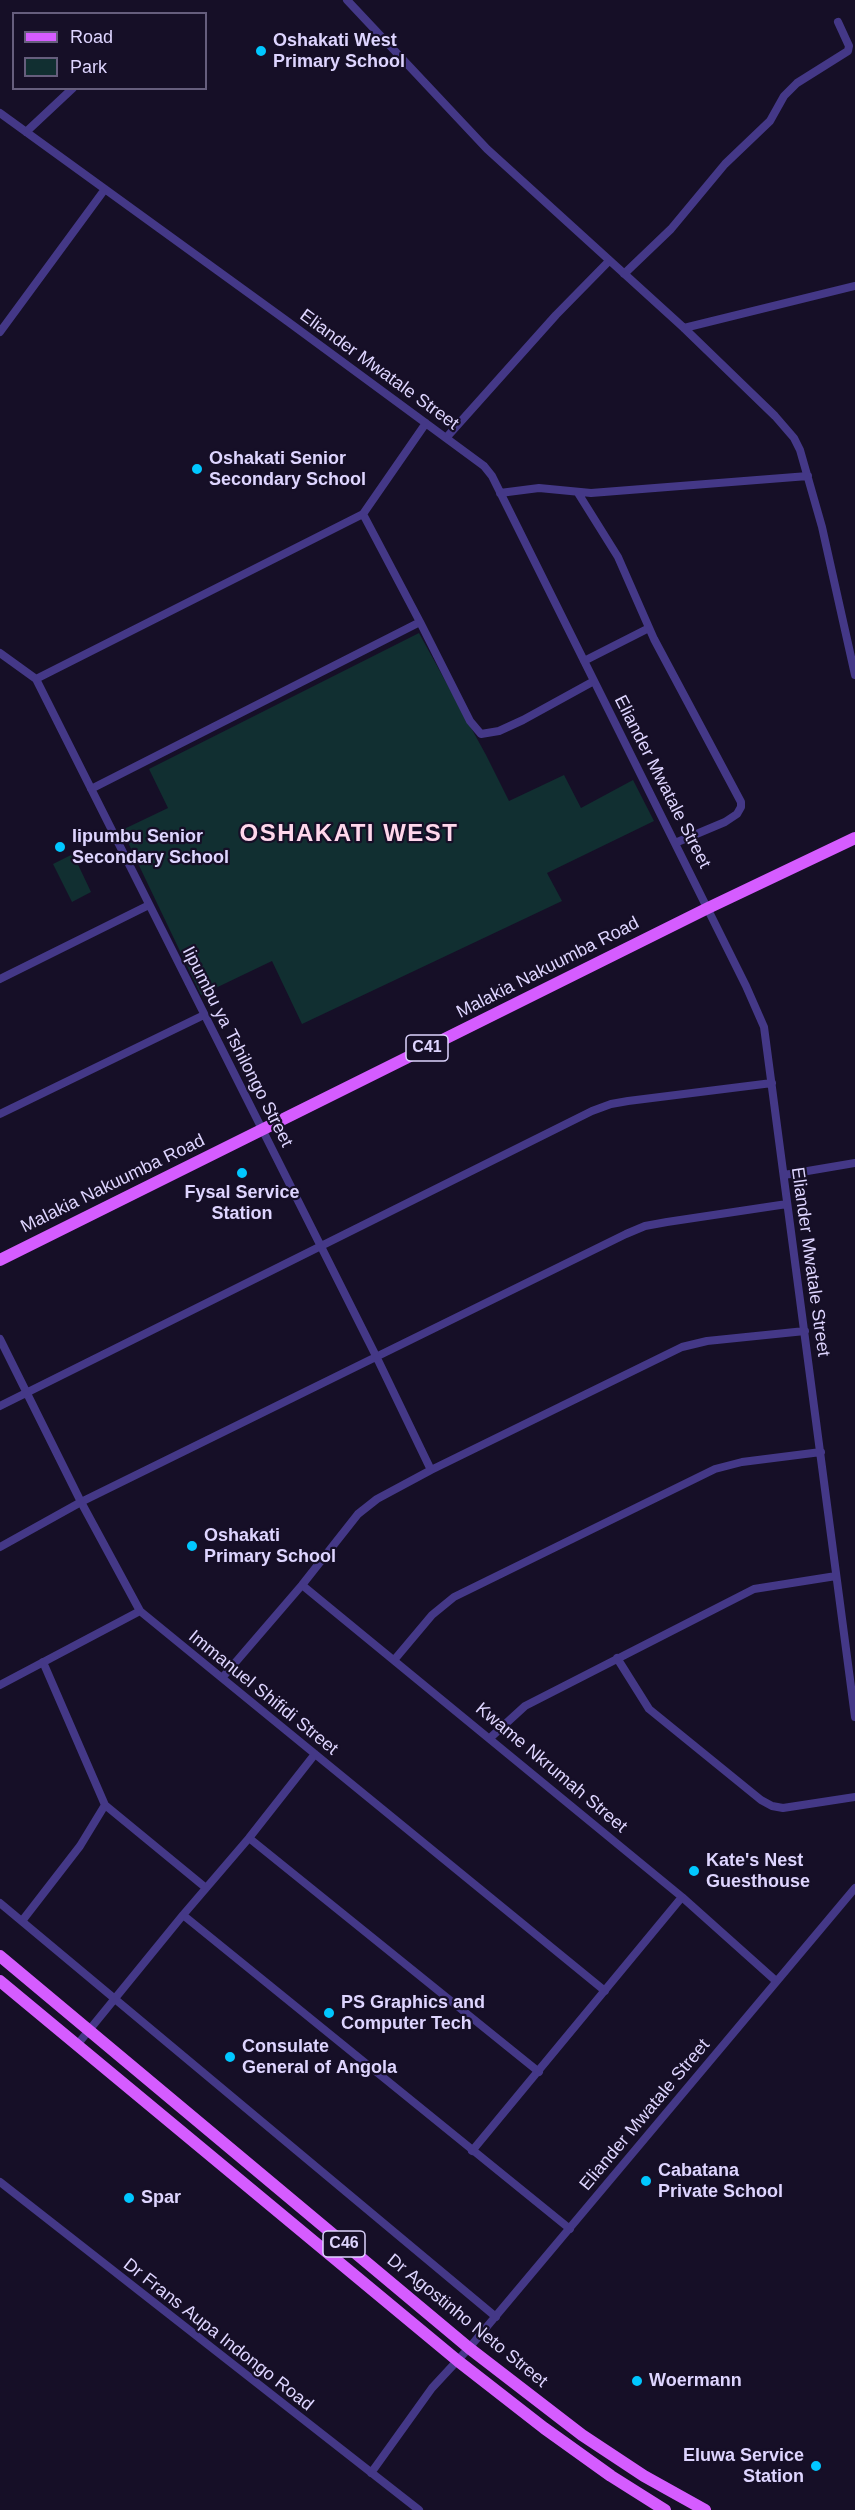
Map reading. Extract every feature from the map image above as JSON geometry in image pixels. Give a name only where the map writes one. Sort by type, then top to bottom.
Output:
[{"type":"main road","name":"Malakia Nakuumba Road","points":[[0,1260],[708,908],[855,838]]},
{"type":"main road","name":"Dr Agostinho Neto Street","points":[[0,1956],[470,2348],[582,2435],[644,2476],[705,2510]]},
{"type":"main road","name":"Dr Agostinho Neto Street","points":[[0,1982],[458,2361],[554,2435],[611,2476],[665,2510]]},
{"type":"street","points":[[347,0],[487,149],[684,328],[784,426],[797,444],[808,476],[855,675]]},
{"type":"street","points":[[624,274],[670,229],[725,164],[770,121],[784,96],[797,83],[848,51],[849,46],[838,22]]},
{"type":"street","points":[[26,132],[71,90]]},
{"type":"street","name":"Eliander Mwatale Street","points":[[1,116],[105,189],[489,471],[708,908],[764,1027],[855,1718]]},
{"type":"street","points":[[0,332],[105,189]]},
{"type":"street","points":[[446,438],[556,315],[609,261]]},
{"type":"street","points":[[684,328],[855,286]]},
{"type":"street","points":[[36,679],[363,514],[426,423]]},
{"type":"street","points":[[500,493],[539,488],[591,493],[808,476]]},
{"type":"street","points":[[578,492],[618,557],[649,628],[741,802],[737,814],[725,822],[675,843]]},
{"type":"street","points":[[363,514],[470,722],[481,734],[499,731],[523,720],[594,681]]},
{"type":"street","points":[[91,789],[420,622]]},
{"type":"street","points":[[584,661],[649,628]]},
{"type":"street","name":"Iipumbu ya Tshilongo Street","points":[[0,653],[36,679],[431,1470]]},
{"type":"street","points":[[0,979],[149,905]]},
{"type":"street","points":[[0,1114],[204,1015]]},
{"type":"street","points":[[0,1406],[611,1104],[772,1083]]},
{"type":"street","points":[[784,1175],[855,1163]]},
{"type":"street","points":[[0,1547],[81,1502],[645,1226],[787,1204]]},
{"type":"street","points":[[222,1678],[367,1506],[431,1470],[682,1347],[706,1341],[805,1330]]},
{"type":"street","name":"Immanuel Shifidi Street","points":[[0,1339],[81,1502],[140,1611],[605,1991]]},
{"type":"street","points":[[395,1659],[432,1615],[454,1596],[704,1474],[734,1463],[821,1452]]},
{"type":"street","points":[[490,1738],[525,1706],[754,1589],[836,1576]]},
{"type":"street","name":"Kwame Nkrumah Street","points":[[302,1585],[395,1659],[682,1897],[776,1981]]},
{"type":"street","points":[[0,1685],[140,1611]]},
{"type":"street","points":[[617,1658],[649,1709],[761,1800],[772,1806],[783,1808],[855,1797]]},
{"type":"street","points":[[43,1662],[105,1805],[206,1888]]},
{"type":"street","points":[[77,2045],[249,1838],[315,1754]]},
{"type":"street","points":[[22,1921],[80,1846],[105,1805]]},
{"type":"street","points":[[249,1838],[539,2072]]},
{"type":"street","name":"Eliander Mwatale Street","points":[[371,2473],[432,2388],[470,2348],[855,1888]]},
{"type":"street","points":[[472,2151],[682,1897]]},
{"type":"street","points":[[0,1903],[496,2317]]},
{"type":"street","points":[[183,1915],[570,2229]]},
{"type":"street","name":"Dr Frans Aupa Indongo Road","points":[[0,2182],[419,2510]]},
{"type":"green space","points":[[419,633],[509,801],[564,775],[581,808],[633,780],[654,821],[547,873],[562,901],[302,1024],[272,961],[201,995],[122,830],[168,808],[149,769]]},
{"type":"green space","points":[[73,854],[91,892],[72,902],[53,864]]},
{"type":"place","name":"Oshakati West Primary School","points":[[261,51]]},
{"type":"place","name":"Oshakati Senior Secondary School","points":[[197,469]]},
{"type":"place","name":"Iipumbu Senior Secondary School","points":[[60,847]]},
{"type":"place","name":"Fysal Service Station","points":[[242,1173]]},
{"type":"place","name":"Oshakati Primary School","points":[[192,1546]]},
{"type":"place","name":"Kate's Nest Guesthouse","points":[[694,1871]]},
{"type":"place","name":"PS Graphics and Computer Tech","points":[[329,2013]]},
{"type":"place","name":"Consulate General of Angola","points":[[230,2057]]},
{"type":"place","name":"Cabatana Private School","points":[[646,2181]]},
{"type":"place","name":"Spar","points":[[129,2198]]},
{"type":"place","name":"Woermann","points":[[637,2381]]},
{"type":"place","name":"Eluwa Service Station","points":[[816,2466]]},
{"type":"district","name":"OSHAKATI WEST","points":[[349,834]]}]
